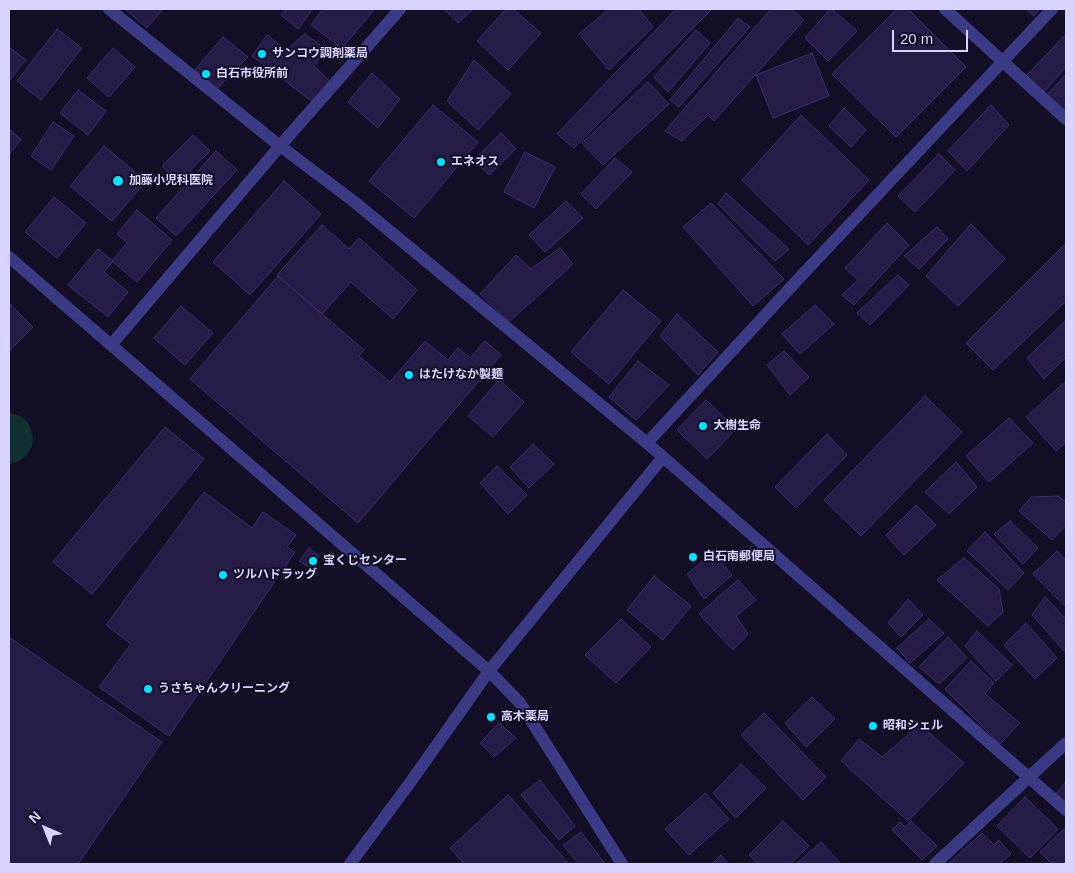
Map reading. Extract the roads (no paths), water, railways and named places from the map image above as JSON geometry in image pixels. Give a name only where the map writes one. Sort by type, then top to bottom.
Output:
[{"type":"street","points":[[110,9],[280,146],[352,200],[663,456],[1066,810]]},
{"type":"street","points":[[111,346],[280,146],[400,9]]},
{"type":"street","points":[[945,9],[1066,119]]},
{"type":"street","points":[[647,443],[1002,60],[1052,9]]},
{"type":"street","points":[[9,257],[489,671],[520,703],[622,864]]},
{"type":"street","points":[[350,864],[489,671],[663,456]]},
{"type":"street","points":[[935,864],[1066,743]]},
{"type":"place","name":"サンコウ調剤薬局","points":[[262,54]]},
{"type":"place","name":"白石市役所前","points":[[206,74]]},
{"type":"place","name":"エネオス","points":[[441,162]]},
{"type":"place","name":"加藤小児科医院","points":[[118,181]]},
{"type":"place","name":"はたけなか製麺","points":[[409,375]]},
{"type":"place","name":"大樹生命","points":[[703,426]]},
{"type":"place","name":"白石南郵便局","points":[[693,557]]},
{"type":"place","name":"宝くじセンター","points":[[313,561]]},
{"type":"place","name":"ツルハドラッグ","points":[[223,575]]},
{"type":"place","name":"うさちゃんクリーニング","points":[[148,689]]},
{"type":"place","name":"高木薬局","points":[[491,717]]},
{"type":"place","name":"昭和シェル","points":[[873,726]]}]
